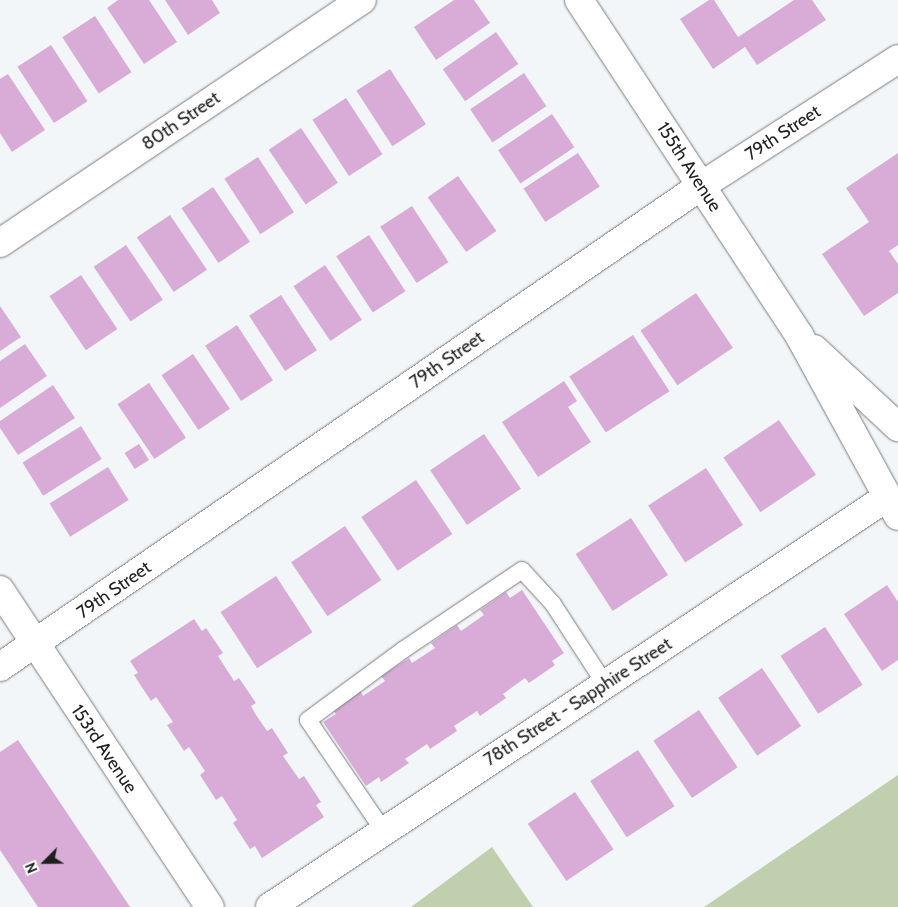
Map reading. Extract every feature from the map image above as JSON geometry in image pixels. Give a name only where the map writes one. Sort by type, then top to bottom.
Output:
[{"type":"street","name":"80th Street","points":[[0,243],[362,0]]},
{"type":"street","name":"155th Avenue","points":[[579,0],[799,335],[892,507]]},
{"type":"street","name":"79th Street","points":[[0,667],[35,645],[701,186],[898,59]]},
{"type":"street","name":"155th Avenue","points":[[799,335],[898,427]]},
{"type":"street","name":"78th Street - Sapphire Street","points":[[270,907],[382,830],[605,684],[892,507]]},
{"type":"street","name":"153rd Avenue","points":[[0,590],[210,907]]},
{"type":"lane","points":[[382,830],[308,720],[387,661],[522,570],[553,604],[605,684]]},
{"type":"green space","points":[[898,775],[898,907],[704,907]]},
{"type":"green space","points":[[492,847],[533,907],[411,907]]},
{"type":"building","points":[[118,0],[149,0],[177,42],[144,64],[107,8]]},
{"type":"building","points":[[165,0],[212,0],[220,13],[188,35]]},
{"type":"building","points":[[454,0],[474,0],[490,23],[436,60],[414,27]]},
{"type":"building","points":[[709,0],[714,0],[738,37],[794,0],[812,0],[826,20],[757,65],[745,47],[713,69],[680,19]]},
{"type":"building","points":[[95,16],[131,72],[99,93],[62,37]]},
{"type":"building","points":[[496,32],[518,64],[465,101],[443,69]]},
{"type":"building","points":[[51,45],[87,101],[54,123],[17,67]]},
{"type":"building","points":[[390,69],[426,124],[392,146],[356,91]]},
{"type":"building","points":[[524,73],[546,106],[492,143],[470,109]]},
{"type":"building","points":[[8,74],[45,130],[12,152],[0,133],[0,79]]},
{"type":"building","points":[[346,98],[382,154],[349,176],[312,120]]},
{"type":"building","points":[[552,114],[574,147],[520,184],[498,150]]},
{"type":"building","points":[[301,128],[338,183],[306,205],[269,150]]},
{"type":"building","points":[[578,153],[600,187],[545,222],[523,188]]},
{"type":"building","points":[[898,153],[898,245],[889,251],[898,264],[898,293],[864,316],[822,254],[869,222],[846,188]]},
{"type":"building","points":[[258,157],[294,212],[260,234],[224,179]]},
{"type":"building","points":[[458,176],[496,231],[466,252],[428,197]]},
{"type":"building","points":[[213,187],[250,242],[218,263],[181,208]]},
{"type":"building","points":[[412,206],[448,262],[417,283],[380,227]]},
{"type":"building","points":[[170,215],[207,270],[174,292],[137,237]]},
{"type":"building","points":[[369,235],[405,291],[373,312],[336,256]]},
{"type":"building","points":[[126,245],[163,300],[131,322],[94,267]]},
{"type":"building","points":[[325,265],[362,320],[330,341],[293,286]]},
{"type":"building","points":[[81,275],[117,329],[86,350],[49,296]]},
{"type":"building","points":[[696,293],[733,348],[677,385],[640,330]]},
{"type":"building","points":[[281,295],[317,350],[285,371],[249,316]]},
{"type":"building","points":[[0,306],[21,337],[0,351]]},
{"type":"building","points":[[237,325],[273,380],[241,401],[205,346]]},
{"type":"building","points":[[633,335],[669,391],[606,433],[569,376]]},
{"type":"building","points":[[25,344],[47,376],[0,408],[0,361]]},
{"type":"building","points":[[193,354],[230,409],[198,430],[161,375]]},
{"type":"building","points":[[564,381],[577,401],[568,407],[591,442],[538,477],[502,422]]},
{"type":"building","points":[[149,383],[186,438],[154,459],[117,404]]},
{"type":"building","points":[[53,385],[75,418],[18,455],[0,428],[0,421]]},
{"type":"building","points":[[779,420],[816,475],[760,512],[723,457]]},
{"type":"building","points":[[81,426],[102,459],[43,496],[22,463]]},
{"type":"building","points":[[484,434],[521,489],[467,525],[430,470]]},
{"type":"building","points":[[139,444],[149,460],[135,469],[125,453]]},
{"type":"building","points":[[108,467],[129,500],[70,537],[49,504]]},
{"type":"building","points":[[706,468],[743,525],[685,563],[648,506]]},
{"type":"building","points":[[416,480],[452,534],[398,571],[361,517]]},
{"type":"building","points":[[631,518],[668,575],[613,611],[576,554]]},
{"type":"building","points":[[345,526],[381,580],[327,616],[291,562]]},
{"type":"building","points":[[276,576],[312,632],[257,668],[221,612]]},
{"type":"building","points":[[887,585],[898,602],[898,660],[882,671],[844,614]]},
{"type":"building","points":[[522,590],[564,653],[552,661],[555,665],[529,683],[525,678],[503,694],[506,698],[480,716],[477,711],[454,726],[457,731],[430,749],[427,744],[405,759],[409,763],[381,782],[379,777],[366,786],[323,722],[336,714],[332,709],[360,690],[363,696],[385,681],[381,676],[409,658],[412,663],[435,648],[431,643],[457,625],[461,631],[484,615],[480,610],[506,592],[510,598]]},
{"type":"building","points":[[194,619],[202,631],[206,628],[223,653],[218,656],[234,681],[239,678],[256,703],[251,706],[256,715],[267,731],[272,728],[288,753],[283,756],[299,779],[304,776],[321,802],[316,805],[324,817],[262,858],[255,846],[250,849],[233,823],[237,820],[222,796],[216,800],[200,775],[205,771],[189,747],[184,751],[167,725],[173,722],[156,697],[151,701],[134,675],[138,673],[130,661]]},
{"type":"building","points":[[825,627],[863,685],[818,714],[781,656]]},
{"type":"building","points":[[762,668],[801,726],[757,756],[718,698]]},
{"type":"building","points":[[699,710],[738,767],[692,798],[653,741]]},
{"type":"building","points":[[18,740],[130,907],[38,907],[0,850],[0,752]]},
{"type":"building","points":[[638,750],[674,806],[627,837],[590,781]]},
{"type":"building","points":[[575,792],[614,849],[566,881],[528,824]]}]
